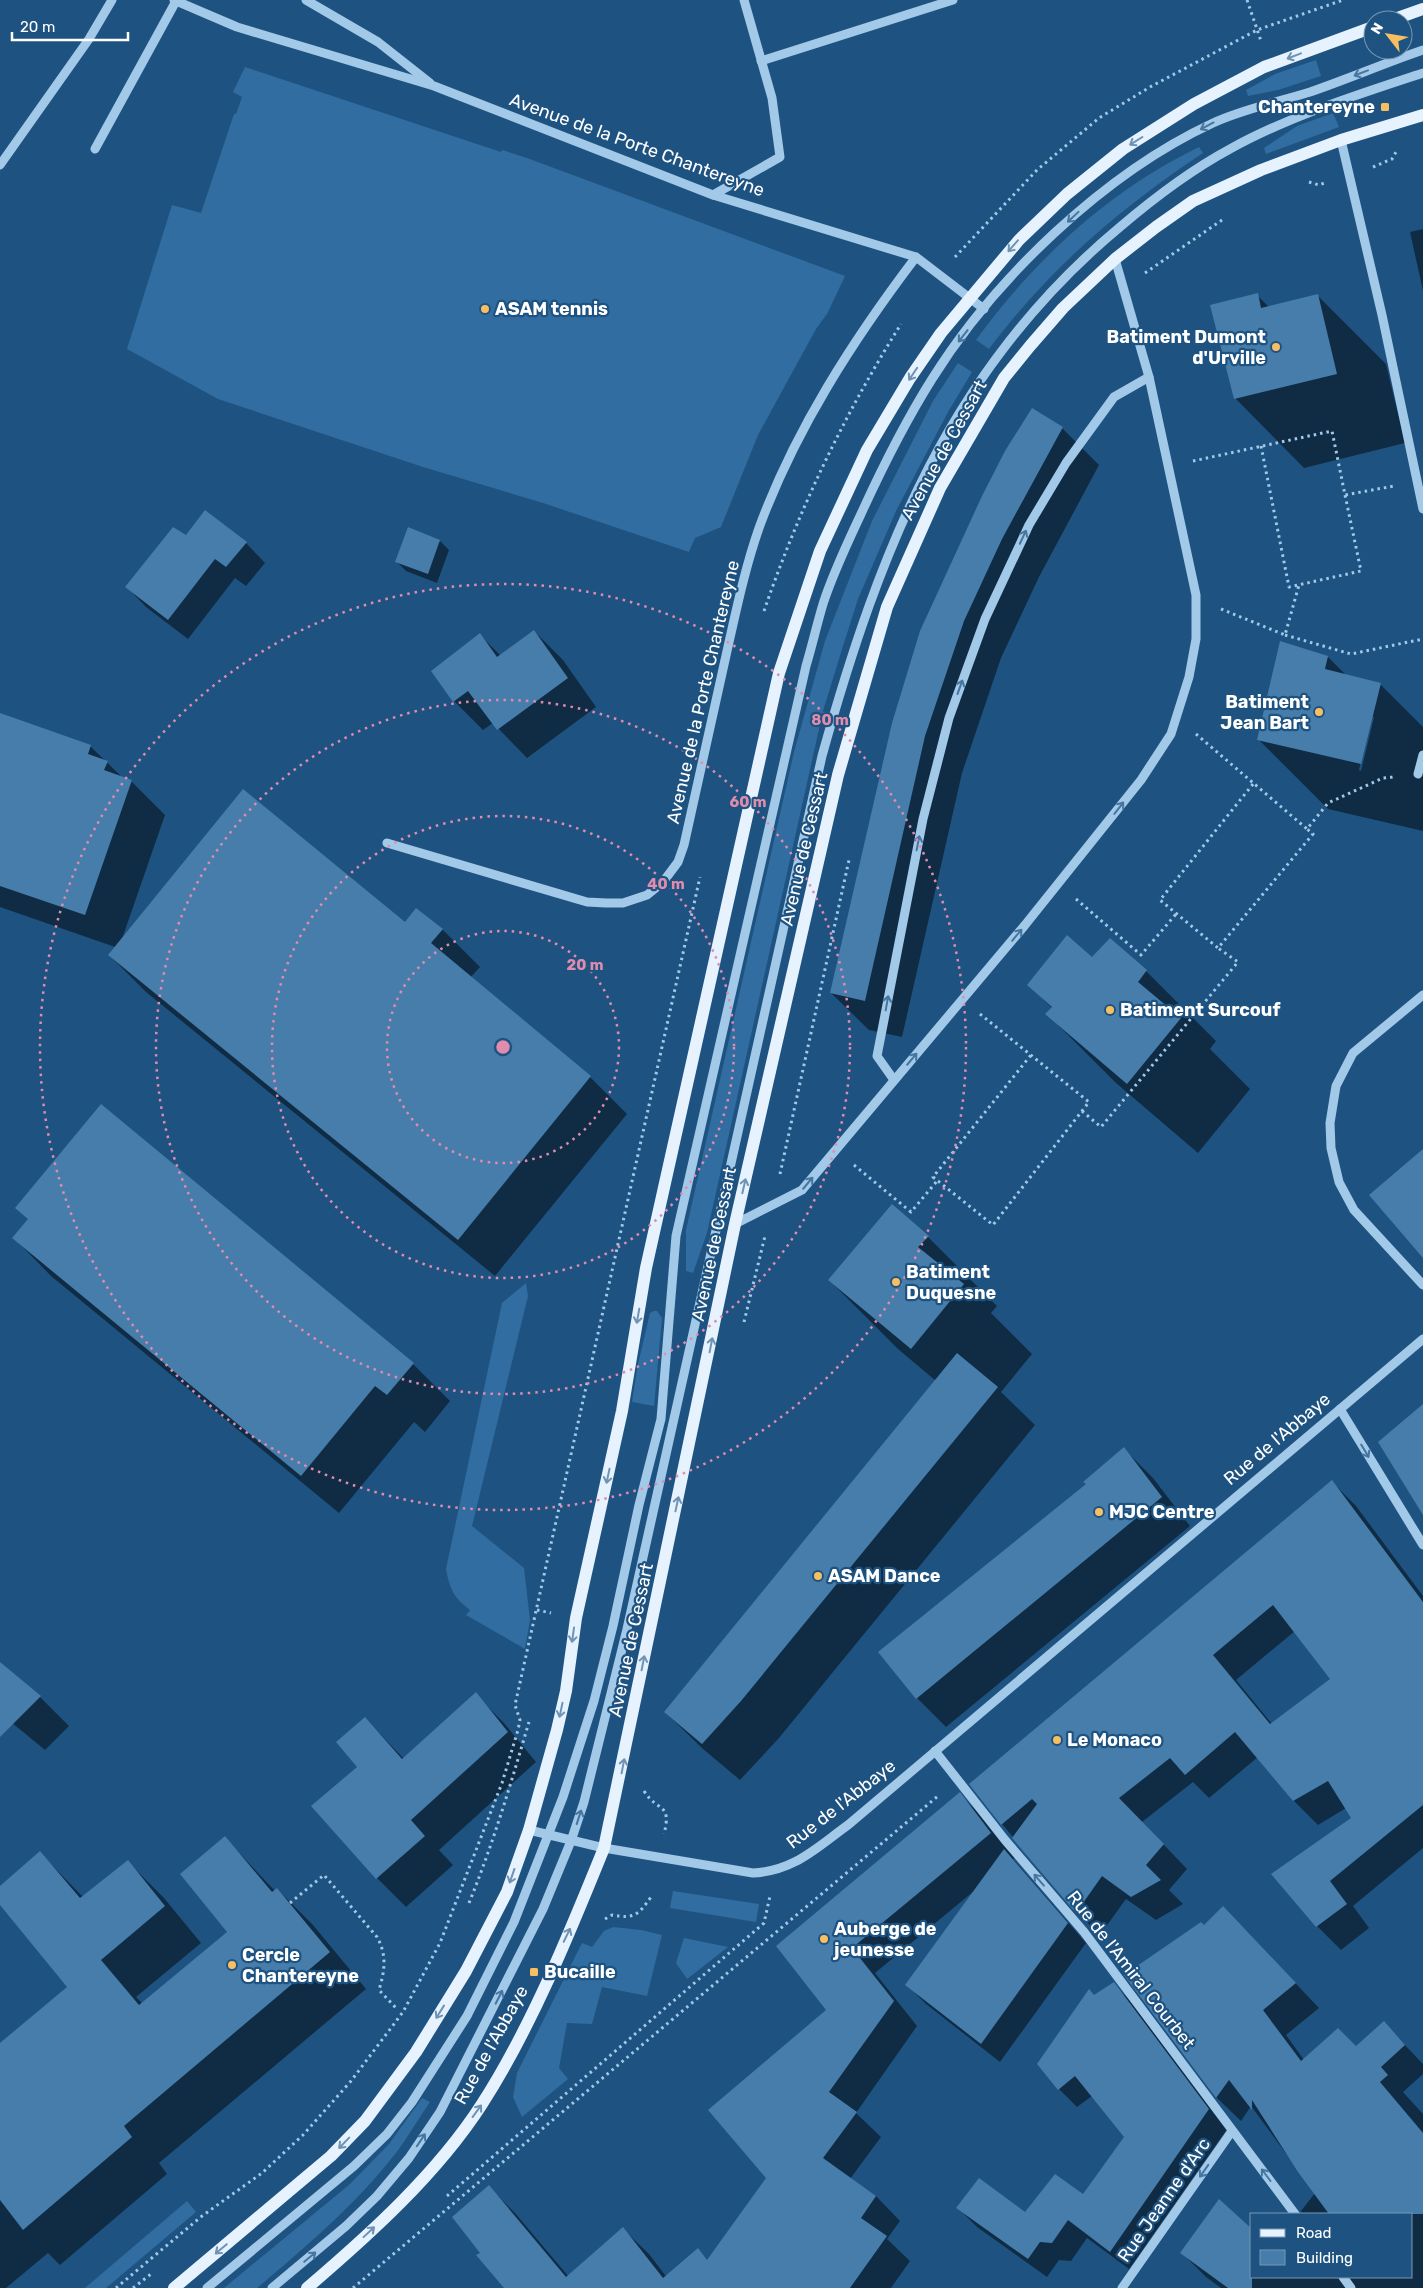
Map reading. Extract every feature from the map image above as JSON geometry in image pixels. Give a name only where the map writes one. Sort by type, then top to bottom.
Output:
[{"type":"main road","points":[[174,2288],[331,2156],[365,2121],[390,2090],[466,1971],[506,1892],[529,1830],[566,1691],[576,1618],[622,1411],[646,1268],[779,673],[820,551],[867,450],[910,378],[968,298],[1033,226],[1067,194],[1123,149],[1194,104],[1264,68],[1363,31]]},
{"type":"main road","name":"Avenue de Cessart","points":[[604,1848],[735,1224],[838,775],[887,607],[940,488],[1004,378],[1062,308],[1115,259],[1193,201],[1262,170],[1341,140],[1423,115]]},
{"type":"main road","name":"Rue de l'Abbaye","points":[[307,2288],[391,2212],[447,2150],[482,2104],[520,2037],[573,1923],[604,1848]]},
{"type":"street","points":[[0,165],[89,39],[112,0]]},
{"type":"street","name":"Avenue de la Porte Chantereyne","points":[[306,0],[378,42],[434,86]]},
{"type":"street","points":[[713,195],[780,157],[772,98],[744,0]]},
{"type":"street","points":[[762,61],[953,0]]},
{"type":"street","name":"Avenue de la Porte Chantereyne","points":[[95,149],[175,1],[237,27],[434,86],[713,195],[916,257],[984,309]]},
{"type":"street","points":[[207,2288],[354,2166],[386,2134],[412,2102],[468,2016],[514,1922],[563,1797],[594,1701],[661,1419],[676,1236],[796,710],[823,603],[874,484],[903,428],[933,378],[984,309],[1033,254],[1084,207],[1168,147],[1214,122],[1312,91],[1423,50]]},
{"type":"street","points":[[272,2288],[346,2226],[377,2196],[409,2158],[440,2112],[543,1909],[571,1841],[591,1776],[627,1629],[822,756],[847,667],[875,586],[900,523],[923,476],[961,408],[988,366],[1036,306],[1098,245],[1184,177],[1231,148],[1317,109],[1423,73]]},
{"type":"street","points":[[1341,140],[1382,315],[1423,509]]},
{"type":"street","name":"Avenue de la Porte Chantereyne","points":[[387,843],[586,902],[623,903],[647,895],[663,882],[678,862],[684,845],[745,575],[760,528],[784,468],[813,411],[837,370],[887,294],[916,257]]},
{"type":"street","points":[[735,1224],[802,1190],[1058,884],[1141,780],[1171,734],[1188,677],[1196,639],[1196,598],[1149,377],[1115,259]]},
{"type":"street","points":[[894,1080],[877,1056],[923,819],[949,718],[985,619],[1028,525],[1066,463],[1114,397],[1149,377]]},
{"type":"street","points":[[1418,774],[1423,755]]},
{"type":"street","points":[[1423,995],[1353,1053],[1336,1086],[1330,1123],[1331,1148],[1339,1182],[1354,1210],[1423,1285]]},
{"type":"street","name":"Rue de l'Abbaye","points":[[604,1848],[753,1873],[776,1871],[803,1858],[848,1825],[1423,1339]]},
{"type":"street","points":[[1340,1409],[1423,1545]]},
{"type":"street","name":"Rue de l'Amiral Courbet","points":[[935,1751],[1005,1840],[1084,1932],[1294,2213]]},
{"type":"street","points":[[529,1830],[604,1848]]},
{"type":"street","name":"Rue Jeanne d'Arc","points":[[1122,2288],[1232,2131]]},
{"type":"path","points":[[1247,0],[1262,44]]},
{"type":"path","points":[[1257,30],[1343,0]]},
{"type":"path","points":[[1168,467],[1261,446],[1332,431],[1361,571],[1289,587],[1261,446]]},
{"type":"path","points":[[1345,496],[1418,481]]},
{"type":"path","points":[[1285,635],[1300,585]]},
{"type":"path","points":[[1196,598],[1285,635],[1351,654],[1423,639]]},
{"type":"path","points":[[1176,718],[1313,834],[1218,948]]},
{"type":"path","points":[[1307,829],[1328,803],[1383,778],[1418,774]]},
{"type":"path","points":[[1082,1112],[1102,1126],[1238,962],[1160,900],[1254,784]]},
{"type":"path","points":[[1058,884],[1141,955],[1176,914]]},
{"type":"path","points":[[962,1000],[1031,1055],[1089,1102],[993,1225],[933,1177],[1031,1055]]},
{"type":"path","points":[[836,1150],[911,1212],[937,1181]]},
{"type":"path","points":[[116,2288],[202,2216],[262,2174],[303,2135],[351,2081],[397,2020],[421,1981],[440,1943],[502,1783],[518,1730],[520,1720],[515,1705],[609,1277]]},
{"type":"path","points":[[466,1909],[483,1867],[508,1793],[529,1720]]},
{"type":"path","points":[[353,2288],[958,1779]]},
{"type":"path","points":[[444,2198],[764,1923],[776,1871]]},
{"type":"path","points":[[290,1903],[324,1875],[377,1937],[382,1946],[385,1962],[379,1990],[397,2009]]},
{"type":"path","points":[[598,1923],[612,1915],[626,1918],[639,1914],[651,1897]]},
{"type":"path","points":[[133,2288],[156,2269]]},
{"type":"shaded area","points":[[1316,60],[1321,76],[1278,90],[1248,96],[1246,90],[1275,74]]},
{"type":"shaded area","name":"ASAM tennis","points":[[245,67],[501,152],[502,150],[527,158],[845,276],[827,314],[816,329],[758,435],[721,527],[695,538],[689,552],[218,399],[127,349],[172,205],[201,213],[234,114],[236,114],[242,97],[233,92]]},
{"type":"shaded area","points":[[1333,113],[1339,127],[1266,154],[1264,148],[1297,126]]},
{"type":"shaded area","points":[[1199,147],[1203,153],[1114,218],[1061,266],[1036,292],[989,349],[976,340],[1023,282],[1076,230],[1135,184],[1166,164]]},
{"type":"shaded area","points":[[958,363],[972,372],[948,412],[896,511],[858,599],[823,711],[707,1233],[693,1273],[686,1271],[686,1230],[794,752],[825,641],[872,521],[933,401]]},
{"type":"shaded area","points":[[526,1283],[528,1296],[472,1526],[524,1568],[530,1620],[525,1649],[466,1615],[470,1610],[453,1592],[446,1569],[502,1303]]},
{"type":"shaded area","points":[[657,1311],[662,1318],[654,1406],[632,1402],[638,1364],[650,1313]]},
{"type":"shaded area","points":[[673,1891],[759,1904],[756,1922],[670,1908]]},
{"type":"shaded area","points":[[613,1927],[641,1930],[662,1935],[647,1996],[602,1987],[592,2024],[567,2023],[559,2068],[568,2079],[522,2117],[513,2097],[517,2073],[582,1943],[592,1947],[604,1931]]},
{"type":"shaded area","points":[[684,1938],[728,1947],[687,1979],[676,1963]]},
{"type":"shaded area","points":[[422,2098],[430,2102],[405,2141],[364,2190],[330,2224],[257,2288],[224,2288],[350,2184],[389,2144]]},
{"type":"shaded area","points":[[187,2201],[196,2212],[106,2288],[85,2288]]},
{"type":"building","name":"Batiment Dumont d'Urville","points":[[1258,293],[1261,308],[1318,294],[1337,374],[1234,399],[1210,305]]},
{"type":"building","points":[[1032,408],[1063,427],[1002,539],[964,621],[925,736],[865,1001],[830,993],[892,723],[920,631],[982,496],[1005,451]]},
{"type":"building","points":[[205,510],[247,542],[226,567],[215,559],[168,620],[125,587],[173,527],[186,535]]},
{"type":"building","points":[[408,527],[440,540],[428,574],[395,562]]},
{"type":"building","points":[[534,630],[568,678],[497,730],[468,691],[453,702],[431,671],[480,633],[497,657]]},
{"type":"building","name":"Batiment Jean Bart","points":[[1280,641],[1328,656],[1325,669],[1381,683],[1361,764],[1257,740]]},
{"type":"building","points":[[0,713],[91,745],[88,754],[108,761],[104,770],[132,780],[85,915],[0,886]]},
{"type":"building","points":[[243,789],[405,922],[416,908],[443,929],[431,943],[591,1076],[458,1240],[108,955]]},
{"type":"building","name":"Batiment Surcouf","points":[[1067,935],[1092,957],[1110,938],[1147,970],[1138,982],[1181,1018],[1127,1084],[1045,1014],[1052,1007],[1027,985]]},
{"type":"building","points":[[101,1104],[414,1363],[387,1395],[375,1386],[301,1476],[12,1238],[28,1219],[15,1208]]},
{"type":"building","points":[[1423,1149],[1423,1258],[1369,1195]]},
{"type":"building","name":"Batiment Duquesne","points":[[892,1204],[929,1236],[918,1247],[964,1284],[911,1349],[828,1280]]},
{"type":"building","points":[[957,1353],[998,1387],[741,1701],[702,1744],[664,1712]]},
{"type":"building","points":[[1423,1404],[1423,1515],[1378,1442]]},
{"type":"building","points":[[1124,1447],[1162,1497],[916,1699],[878,1652],[1086,1484],[1083,1482]]},
{"type":"building","points":[[1332,1480],[1423,1602],[1423,1805],[1330,1881],[1347,1904],[1316,1927],[1271,1874],[1351,1818],[1328,1781],[1293,1801],[1235,1732],[1185,1775],[1170,1758],[1119,1798],[1164,1844],[1146,1865],[1161,1880],[1131,1897],[1102,1876],[1076,1913],[1012,1838],[1037,1804],[1032,1799],[1001,1825],[969,1784]],"holes":[[[1273,1605],[1330,1679],[1270,1724],[1213,1655]]]},
{"type":"building","points":[[0,1662],[41,1696],[0,1737]]},
{"type":"building","points":[[476,1692],[508,1732],[411,1820],[425,1836],[376,1879],[311,1806],[357,1767],[336,1742],[365,1717],[402,1759]]},
{"type":"building","points":[[960,1792],[991,1833],[852,1948],[894,2001],[829,2092],[857,2112],[823,2158],[876,2196],[861,2218],[887,2236],[850,2288],[504,2288],[476,2255],[480,2253],[452,2217],[489,2185],[566,2277],[623,2227],[663,2278],[698,2248],[707,2260],[766,2178],[708,2110],[826,2010],[776,1946]]},
{"type":"building","points":[[225,1836],[272,1892],[277,1888],[330,1952],[124,2126],[132,2137],[23,2230],[0,2200],[0,2043],[67,1987],[0,1905],[0,1886],[40,1851],[80,1898],[128,1860],[165,1906],[101,1960],[139,2005],[227,1932],[180,1874]]},
{"type":"building","points":[[1004,1849],[1068,1923],[981,2044],[905,1985]]},
{"type":"building","points":[[1223,1906],[1296,1983],[1263,2010],[1301,2061],[1338,2028],[1356,2046],[1384,2021],[1405,2045],[1381,2067],[1388,2075],[1380,2082],[1423,2133],[1423,2214],[1328,2213],[1298,2172],[1252,2100],[1252,2110],[1229,2080],[1216,2098],[1124,1975],[1201,1922],[1204,1925]]},
{"type":"building","points":[[1114,1982],[1209,2109],[1110,2252],[1068,2220],[1052,2243],[1040,2242],[1028,2259],[956,2208],[979,2178],[1025,2212],[1055,2174],[1083,2194],[1124,2137],[1075,2076],[1058,2090],[1037,2064],[1089,1989],[1094,1995]]},
{"type":"building","points":[[1219,2199],[1250,2227],[1250,2278],[1252,2278],[1252,2288],[1228,2288],[1180,2253]]},
{"type":"place","name":"Chantereyne","points":[[1385,107]]},
{"type":"place","name":"ASAM tennis","points":[[485,309]]},
{"type":"place","name":"Batiment Dumont d'Urville","points":[[1276,347]]},
{"type":"place","name":"Batiment Jean Bart","points":[[1319,712]]},
{"type":"place","name":"Batiment Surcouf","points":[[1110,1010]]},
{"type":"place","name":"Batiment Duquesne","points":[[896,1282]]},
{"type":"place","name":"MJC Centre","points":[[1099,1512]]},
{"type":"place","name":"ASAM Dance","points":[[818,1576]]},
{"type":"place","name":"Le Monaco","points":[[1057,1740]]},
{"type":"place","name":"Auberge de jeunesse","points":[[824,1939]]},
{"type":"place","name":"Cercle Chantereyne","points":[[232,1965]]},
{"type":"place","name":"Bucaille","points":[[534,1972]]}]
